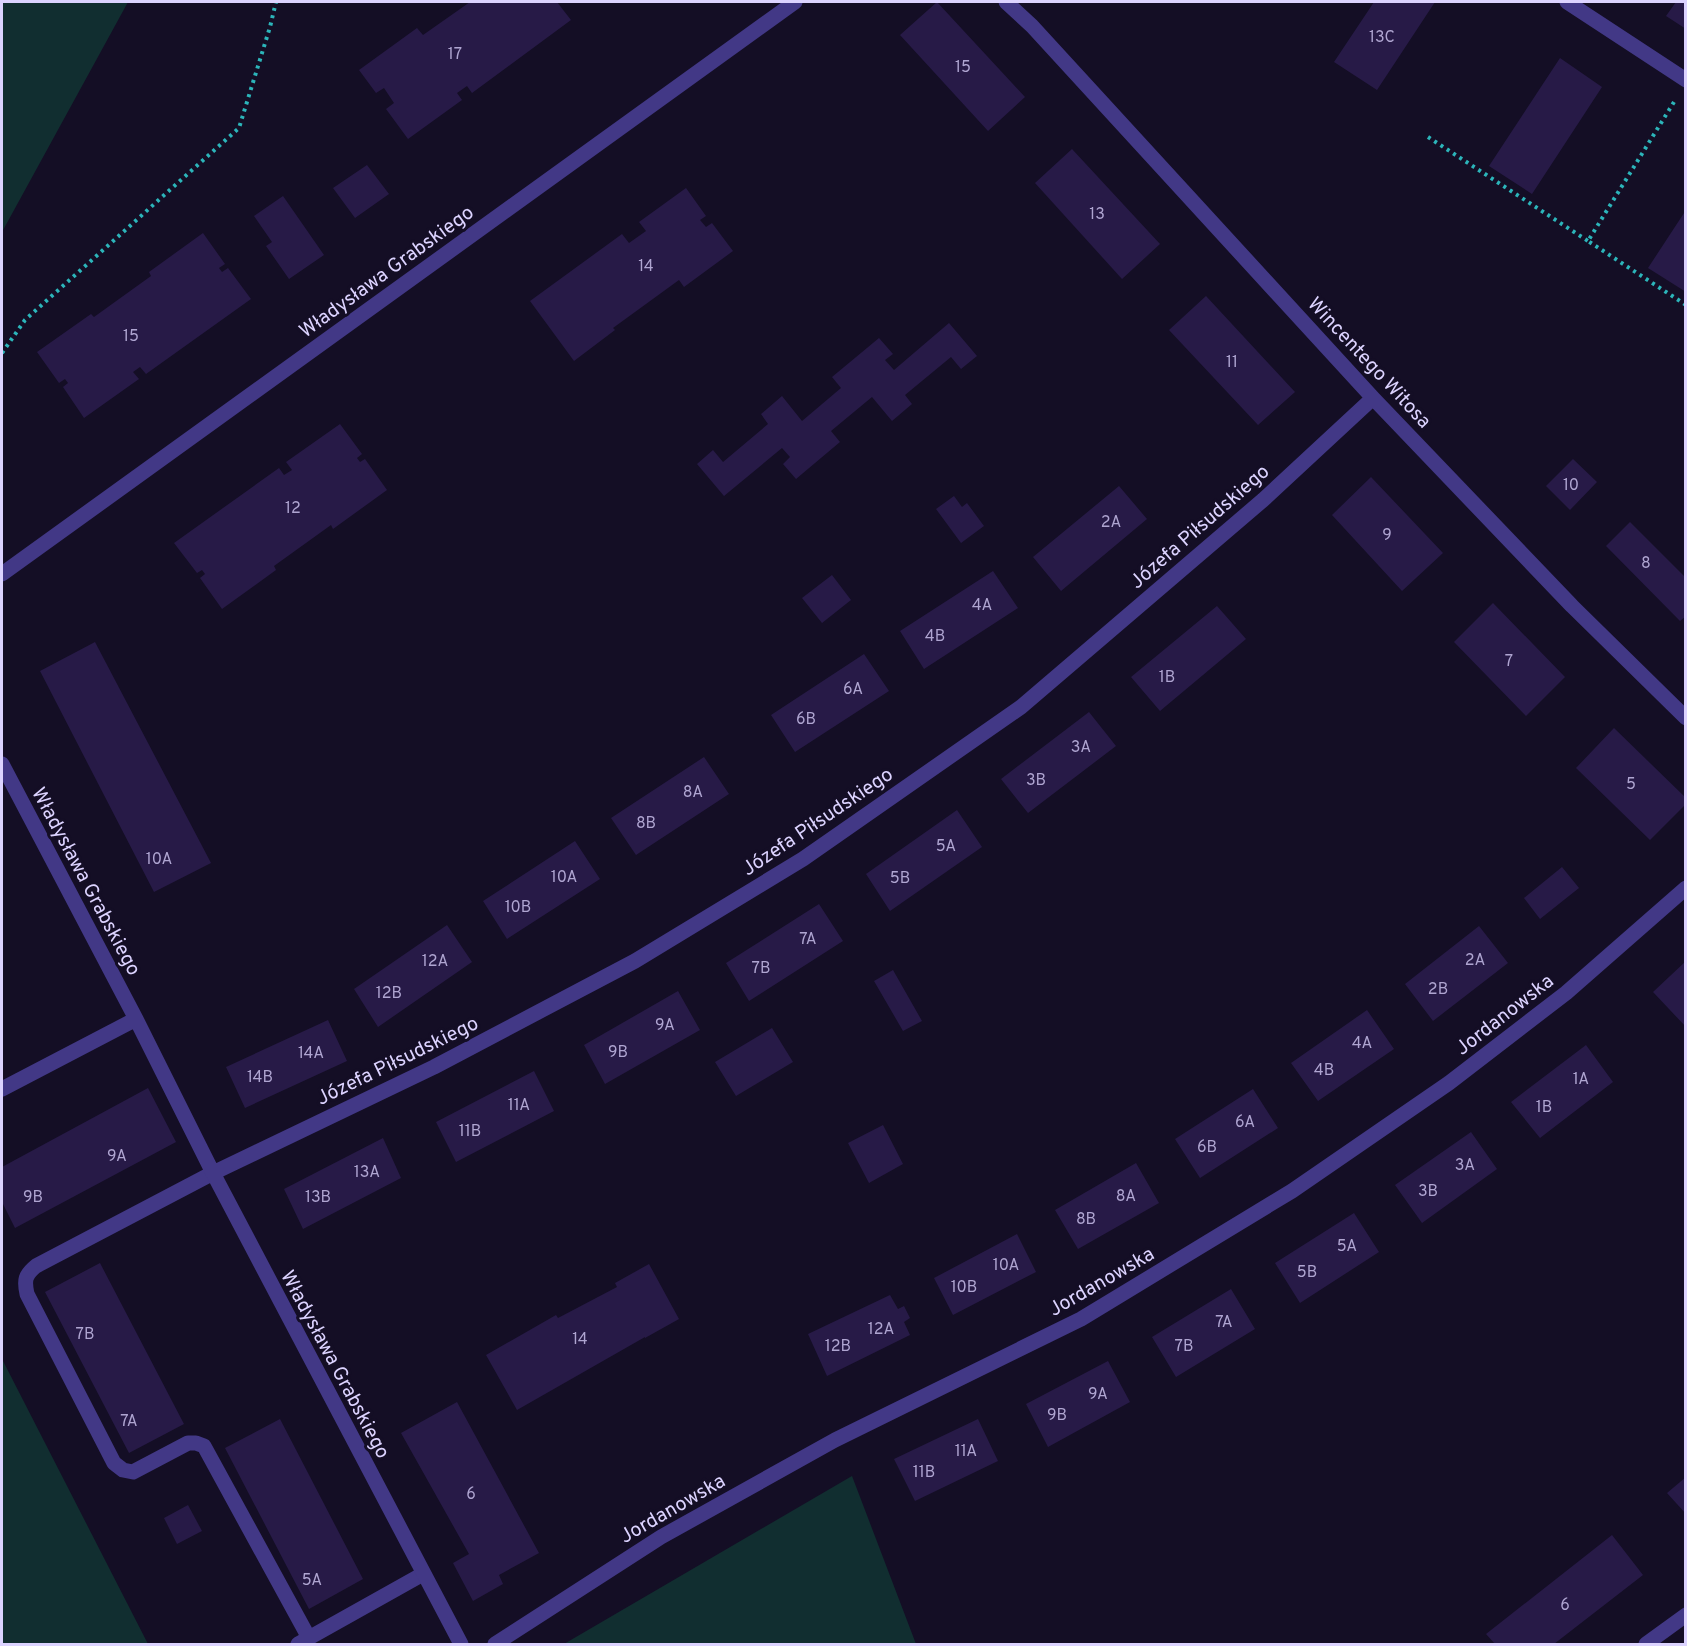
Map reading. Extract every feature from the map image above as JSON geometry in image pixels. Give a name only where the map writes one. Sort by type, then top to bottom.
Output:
[{"type":"street","name":"Władysława Grabskiego","points":[[2,574],[795,2]]},
{"type":"street","name":"Wincentego Witosa","points":[[1006,2],[1032,26],[1373,398],[1572,606],[1684,714]]},
{"type":"street","name":"Wincentego Witosa","points":[[1019,2],[1032,26]]},
{"type":"street","points":[[1567,2],[1682,87]]},
{"type":"street","name":"Józefa Piłsudskiego","points":[[213,1173],[434,1066],[635,961],[803,859],[1021,707],[1263,500],[1373,398]]},
{"type":"street","name":"Władysława Grabskiego","points":[[2,764],[136,1018],[213,1173],[461,1644]]},
{"type":"street","name":"Jordanowska","points":[[495,1644],[661,1537],[835,1440],[1081,1319],[1292,1191],[1449,1083],[1566,993],[1683,896]]},
{"type":"street","points":[[2,1089],[136,1018]]},
{"type":"street","points":[[213,1173],[28,1272],[25,1283],[27,1294],[114,1463],[123,1470],[133,1472],[189,1443],[204,1446],[303,1641],[423,1574]]},
{"type":"street","points":[[1646,1644],[1686,1615]]},
{"type":"path","points":[[2,353],[25,321],[239,128],[276,2]]},
{"type":"path","points":[[1588,241],[1682,87]]},
{"type":"path","points":[[1428,137],[1686,305]]},
{"type":"green space","points":[[2,2],[128,2],[2,232]]},
{"type":"green space","points":[[2,1359],[148,1644],[2,1644]]},
{"type":"green space","points":[[852,1476],[916,1644],[564,1644]]},
{"type":"building","points":[[470,2],[557,2],[571,20],[472,93],[467,86],[457,93],[462,100],[408,139],[386,109],[394,103],[384,88],[376,93],[359,70],[417,28],[423,35]]},
{"type":"building","points":[[937,2],[1025,97],[988,131],[900,35]]},
{"type":"building","points":[[1374,2],[1435,2],[1377,90],[1334,62]]},
{"type":"building","points":[[1676,2],[1686,2],[1686,29],[1666,16]]},
{"type":"building","points":[[1560,58],[1602,87],[1532,194],[1489,166]]},
{"type":"building","points":[[1072,149],[1160,244],[1122,279],[1035,183]]},
{"type":"building","points":[[367,165],[389,194],[355,218],[333,188]]},
{"type":"building","points":[[686,188],[706,216],[700,220],[706,227],[712,223],[733,251],[684,287],[679,280],[613,328],[615,330],[574,361],[530,301],[622,234],[629,243],[646,231],[639,222]]},
{"type":"building","points":[[283,196],[324,255],[289,279],[266,246],[272,242],[254,216]]},
{"type":"building","points":[[1686,210],[1686,292],[1648,268]]},
{"type":"building","points":[[203,233],[225,264],[219,268],[222,272],[228,268],[251,299],[146,374],[140,367],[133,372],[139,379],[84,418],[63,387],[68,383],[65,379],[59,383],[37,352],[91,314],[94,317],[151,276],[149,272]]},
{"type":"building","points":[[1206,296],[1295,392],[1258,425],[1169,330]]},
{"type":"building","points":[[949,323],[977,356],[961,369],[951,357],[905,395],[912,404],[892,421],[872,397],[831,431],[840,442],[796,479],[783,464],[790,457],[782,448],[724,496],[697,464],[713,450],[723,462],[768,424],[761,414],[782,396],[802,421],[841,388],[832,377],[879,338],[893,354],[885,360],[894,370]]},
{"type":"building","points":[[340,424],[362,454],[357,458],[360,462],[365,459],[387,490],[333,529],[331,525],[274,566],[276,570],[222,609],[200,578],[205,574],[202,570],[197,573],[174,543],[279,468],[284,475],[292,470],[286,462]]},
{"type":"building","points":[[1573,459],[1597,482],[1570,510],[1546,486]]},
{"type":"building","points":[[1371,477],[1443,553],[1402,591],[1332,515]]},
{"type":"building","points":[[1119,486],[1147,519],[1061,591],[1033,557]]},
{"type":"building","points":[[954,496],[962,507],[967,503],[984,526],[961,543],[936,509]]},
{"type":"building","points":[[1630,522],[1686,578],[1686,616],[1680,621],[1606,546]]},
{"type":"building","points":[[993,571],[1018,608],[924,669],[900,631]]},
{"type":"building","points":[[832,575],[851,600],[822,623],[802,598]]},
{"type":"building","points":[[1493,603],[1565,677],[1526,716],[1454,642]]},
{"type":"building","points":[[1217,606],[1246,639],[1160,711],[1131,677]]},
{"type":"building","points":[[95,642],[211,863],[154,892],[40,671]]},
{"type":"building","points":[[864,654],[889,691],[795,752],[771,715]]},
{"type":"building","points":[[1089,712],[1116,746],[1028,813],[1001,779]]},
{"type":"building","points":[[1614,728],[1686,798],[1686,804],[1650,840],[1576,768]]},
{"type":"building","points":[[704,757],[729,794],[636,855],[611,818]]},
{"type":"building","points":[[957,810],[982,847],[890,911],[866,874]]},
{"type":"building","points":[[575,841],[600,879],[507,939],[483,901]]},
{"type":"building","points":[[1562,867],[1579,888],[1540,919],[1524,898]]},
{"type":"building","points":[[819,904],[843,941],[749,1001],[726,963]]},
{"type":"building","points":[[447,925],[472,962],[378,1027],[354,989]]},
{"type":"building","points":[[1479,926],[1508,963],[1433,1021],[1405,984]]},
{"type":"building","points":[[1686,961],[1686,1027],[1653,992]]},
{"type":"building","points":[[893,970],[922,1021],[903,1031],[874,981]]},
{"type":"building","points":[[678,991],[700,1030],[605,1084],[584,1045]]},
{"type":"building","points":[[1367,1010],[1394,1049],[1318,1101],[1291,1063]]},
{"type":"building","points":[[328,1020],[347,1061],[245,1108],[226,1067]]},
{"type":"building","points":[[772,1028],[793,1062],[736,1096],[715,1062]]},
{"type":"building","points":[[1586,1045],[1613,1082],[1540,1138],[1511,1102]]},
{"type":"building","points":[[534,1071],[554,1111],[456,1162],[436,1122]]},
{"type":"building","points":[[148,1088],[176,1142],[15,1228],[2,1202],[2,1167]]},
{"type":"building","points":[[1253,1089],[1278,1128],[1200,1178],[1175,1139]]},
{"type":"building","points":[[883,1125],[903,1164],[869,1183],[848,1143]]},
{"type":"building","points":[[1471,1132],[1497,1169],[1422,1223],[1395,1185]]},
{"type":"building","points":[[383,1138],[401,1178],[303,1229],[284,1189]]},
{"type":"building","points":[[1136,1163],[1159,1203],[1078,1249],[1055,1210]]},
{"type":"building","points":[[1354,1213],[1379,1252],[1300,1303],[1275,1263]]},
{"type":"building","points":[[1017,1234],[1036,1272],[953,1315],[934,1278]]},
{"type":"building","points":[[100,1263],[184,1424],[129,1453],[45,1292]]},
{"type":"building","points":[[649,1264],[679,1319],[517,1410],[486,1355],[556,1315],[558,1318],[617,1287],[615,1283]]},
{"type":"building","points":[[1231,1289],[1255,1329],[1176,1377],[1152,1337]]},
{"type":"building","points":[[890,1295],[898,1309],[904,1306],[910,1318],[904,1322],[910,1335],[827,1376],[808,1334]]},
{"type":"building","points":[[1108,1361],[1130,1402],[1048,1447],[1026,1404]]},
{"type":"building","points":[[457,1402],[539,1553],[499,1575],[503,1584],[473,1601],[453,1563],[469,1554],[401,1433]]},
{"type":"building","points":[[280,1419],[363,1579],[309,1609],[225,1448]]},
{"type":"building","points":[[978,1419],[998,1461],[915,1501],[894,1459]]},
{"type":"building","points":[[1686,1477],[1686,1514],[1667,1493]]},
{"type":"building","points":[[188,1505],[202,1531],[177,1544],[164,1518]]},
{"type":"building","points":[[1612,1535],[1643,1575],[1554,1644],[1495,1644],[1486,1634]]}]
